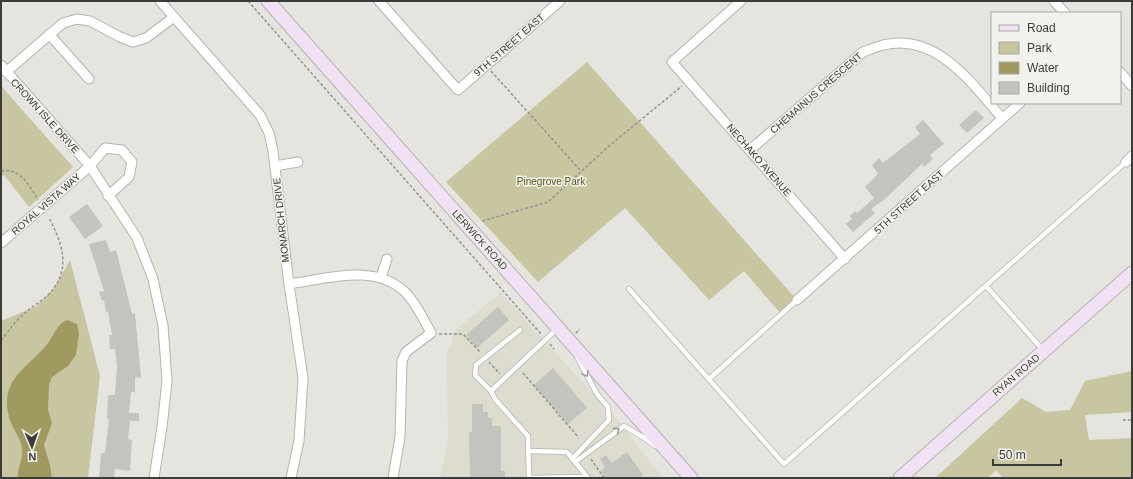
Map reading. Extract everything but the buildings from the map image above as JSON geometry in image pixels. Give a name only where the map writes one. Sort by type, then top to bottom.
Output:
[{"type":"main road","name":"LERWICK ROAD","points":[[268,1],[691,478]]},
{"type":"main road","name":"RYAN ROAD","points":[[900,478],[1132,272]]},
{"type":"street","name":"MONARCH DRIVE","points":[[160,1],[260,115],[269,133],[275,166],[288,284],[303,378],[298,441],[291,478]]},
{"type":"street","name":"9TH STREET EAST","points":[[379,1],[458,90],[560,1]]},
{"type":"street","name":"NECHAKO AVENUE","points":[[741,1],[672,62],[844,259]]},
{"type":"street","points":[[1054,1],[1064,12]]},
{"type":"street","points":[[4,68],[63,23],[77,19],[90,21],[120,37],[133,42],[146,38],[174,17]]},
{"type":"street","points":[[49,34],[89,79]]},
{"type":"street","name":"CHEMAINUS CRESCENT","points":[[750,150],[863,52],[884,45],[903,44],[922,47],[940,55],[958,69],[1002,118]]},
{"type":"street","name":"CROWN ISLE DRIVE","points":[[4,68],[90,166],[108,196],[137,238],[153,279],[163,326],[167,381],[154,478]]},
{"type":"street","points":[[1121,73],[1132,86]]},
{"type":"street","name":"5TH STREET EAST","points":[[797,300],[1019,104]]},
{"type":"street","points":[[90,166],[106,148],[122,150],[132,162],[129,177],[108,196]]},
{"type":"street","points":[[275,166],[298,162]]},
{"type":"street","name":"ROYAL VISTA WAY","points":[[1,243],[90,166]]},
{"type":"street","points":[[381,278],[387,259]]},
{"type":"street","points":[[288,284],[361,275],[381,278],[406,294],[418,310],[431,333],[406,352],[402,360],[400,437],[393,478]]},
{"type":"lane","points":[[629,289],[784,464],[1129,159]]},
{"type":"lane","points":[[986,286],[1044,351]]},
{"type":"lane","points":[[709,379],[797,300]]},
{"type":"lane","points":[[491,392],[558,328]]},
{"type":"lane","points":[[520,330],[476,364],[475,375],[528,436],[529,478],[588,477]]},
{"type":"lane","points":[[568,340],[597,394],[608,406],[609,420],[574,460]]},
{"type":"lane","points":[[574,460],[624,426],[646,439],[691,478]]},
{"type":"lane","points":[[529,450],[567,452],[588,477]]},
{"type":"path","points":[[248,1],[554,349]]},
{"type":"path","points":[[486,66],[581,172]]},
{"type":"path","points":[[482,221],[548,202],[608,146],[688,80]]},
{"type":"path","points":[[1,172],[14,172],[20,175],[30,185],[38,200]]},
{"type":"path","points":[[1,340],[24,314],[52,290],[60,275],[63,263],[61,245],[49,218]]},
{"type":"path","points":[[431,333],[463,334],[505,378]]},
{"type":"path","points":[[523,373],[579,438]]},
{"type":"path","points":[[1123,420],[1132,420]]},
{"type":"path","points":[[588,456],[604,478]]},
{"type":"shaded area","points":[[501,292],[618,420],[663,478],[440,478],[448,441],[447,353],[452,343],[453,332]]},
{"type":"green space","name":"Pinegrove Park","points":[[587,62],[797,300],[781,314],[744,271],[709,300],[625,208],[538,282],[446,182]]},
{"type":"green space","points":[[1,86],[73,167],[29,207],[4,175],[1,177]]},
{"type":"green space","points":[[70,260],[100,376],[88,478],[1,478],[1,321],[37,306],[54,288]]},
{"type":"green space","points":[[1132,371],[1132,412],[1085,415],[1089,440],[1132,438],[1132,478],[1003,478],[996,470],[988,478],[935,478],[1022,398],[1046,412],[1070,410],[1085,381]]},
{"type":"water","points":[[67,320],[77,324],[79,334],[76,355],[68,366],[52,377],[49,385],[48,410],[52,423],[44,445],[52,478],[18,478],[22,448],[20,440],[9,417],[7,405],[8,394],[16,377],[47,345],[57,328]]}]
